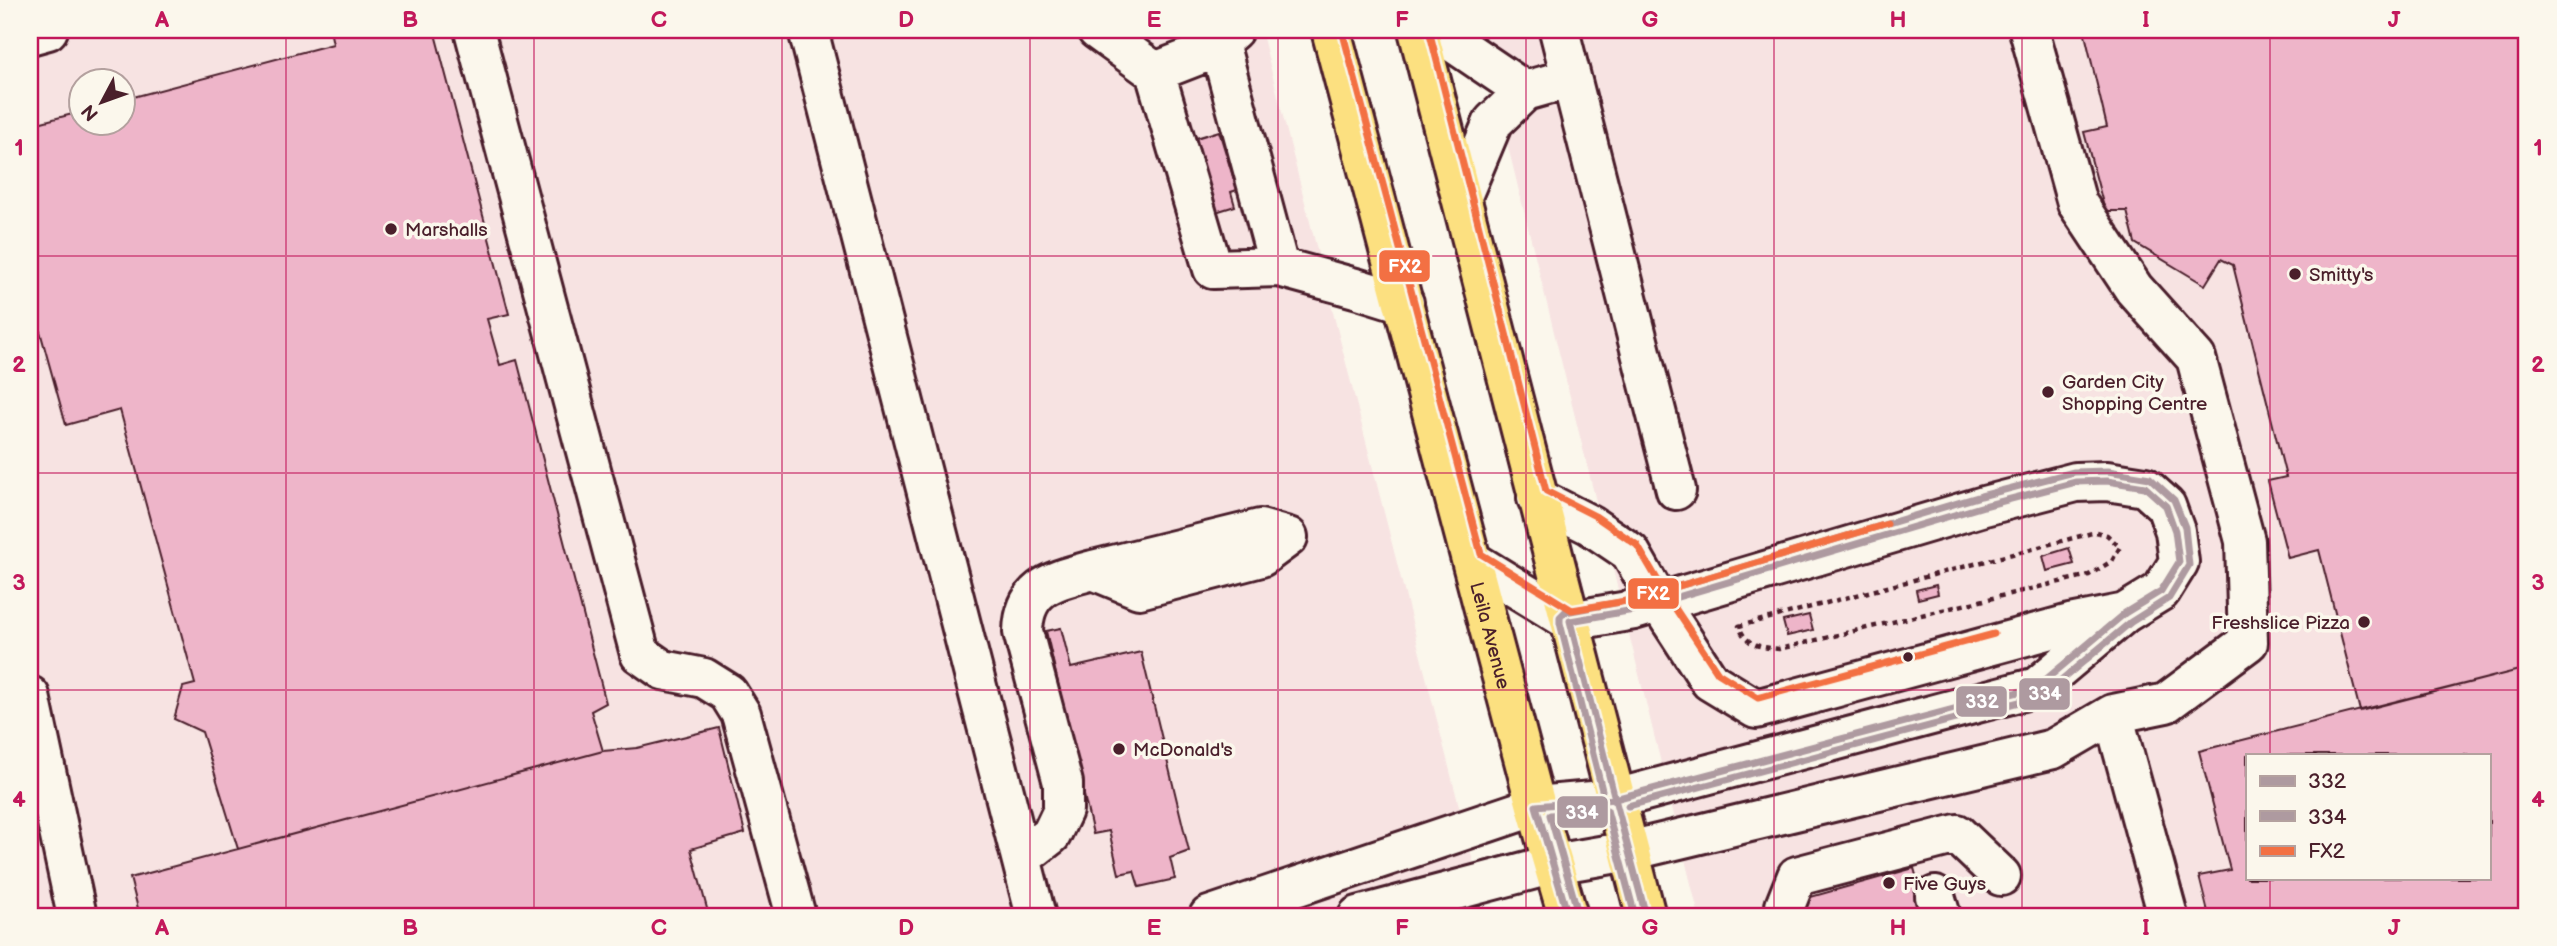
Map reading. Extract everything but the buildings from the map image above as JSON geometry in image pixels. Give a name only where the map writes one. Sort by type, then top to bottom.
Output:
[{"type":"main road","name":"Leila Avenue","points":[[1331,30],[1536,806],[1568,916]]},
{"type":"main road","points":[[1418,30],[1646,916]]},
{"type":"lane","points":[[30,35],[48,30]]},
{"type":"lane","points":[[474,30],[640,654],[663,670],[704,678],[728,693],[741,714],[796,916]]},
{"type":"lane","points":[[808,30],[1036,916]]},
{"type":"lane","points":[[1097,30],[1155,72],[1213,269],[1279,267],[1404,303]]},
{"type":"lane","points":[[1435,30],[1525,90]]},
{"type":"lane","points":[[1559,30],[1676,491]]},
{"type":"lane","points":[[1358,916],[1554,864],[1629,851],[2053,750],[2113,714],[2166,703],[2248,642],[2245,541],[2196,358],[2134,289],[2077,203],[2029,30]]},
{"type":"lane","points":[[1155,72],[1209,51],[1226,36],[1279,267]]},
{"type":"lane","points":[[1462,196],[1493,122],[1525,90],[1571,78]]},
{"type":"lane","points":[[1209,916],[1264,909],[1536,806],[1615,799],[2038,687],[2125,613],[2161,591],[2179,562],[2175,531],[2166,506],[2145,487],[2107,481],[2076,482],[1984,506],[1634,610],[1570,621],[1472,561]]},
{"type":"lane","points":[[1537,498],[1590,525],[1630,552],[1710,681],[1756,709],[2070,624],[2125,613]]},
{"type":"lane","points":[[1020,854],[1033,849],[1051,835],[1063,810],[1063,783],[1023,632],[1023,615],[1030,599],[1042,588],[1093,570],[1139,589],[1261,557],[1288,537]]},
{"type":"lane","points":[[30,696],[77,916]]},
{"type":"lane","points":[[2113,714],[2168,916]]},
{"type":"lane","points":[[1786,916],[1785,906],[1797,876],[1957,834],[2001,876]]},
{"type":"path","points":[[2096,532],[2107,535],[2120,547],[2112,561],[2089,575],[1779,649],[1750,643],[1739,626],[2096,532]]},
{"type":"shaded area","points":[[30,30],[1261,30],[1487,916],[30,916]]},
{"type":"shaded area","name":"Garden City Shopping Centre","points":[[1479,30],[2527,30],[2527,916],[1699,916]]},
{"type":"transit line","name":"FX2","points":[[1342,30],[1481,554],[1572,610],[1632,600],[1887,524]]},
{"type":"transit line","name":"FX2","points":[[1429,30],[1546,491],[1595,516],[1637,545],[1718,673],[1758,698],[1994,634]]},
{"type":"transit line","name":"334","points":[[1602,790],[1560,623],[1560,617],[1565,612],[1632,600],[1981,496],[2074,472],[2108,471],[2150,478],[2174,500],[2185,527],[2189,565],[2169,598],[2131,622],[2042,696],[1628,806]]},
{"type":"transit line","name":"332","points":[[2107,481],[2145,487],[2166,506],[2175,531],[2179,562],[2161,591],[2125,613],[2037,687],[1615,799],[1570,621],[1634,610],[1984,506],[2076,482],[2107,481]]},
{"type":"transit line","name":"332","points":[[1568,916],[1536,806],[1615,799]]},
{"type":"transit line","name":"332","points":[[1615,799],[1646,916]]},
{"type":"transit line","name":"334","points":[[1578,913],[1550,815],[1607,810],[1635,916]]},
{"type":"place","name":"Marshalls","points":[[391,229]]},
{"type":"place","name":"Smitty's","points":[[2295,274]]},
{"type":"place","name":"Garden City Shopping Centre","points":[[2048,392]]},
{"type":"place","name":"Freshslice Pizza","points":[[2364,622]]},
{"type":"place","name":"McDonald's","points":[[1119,749]]},
{"type":"place","name":"Five Guys","points":[[1889,883]]}]
